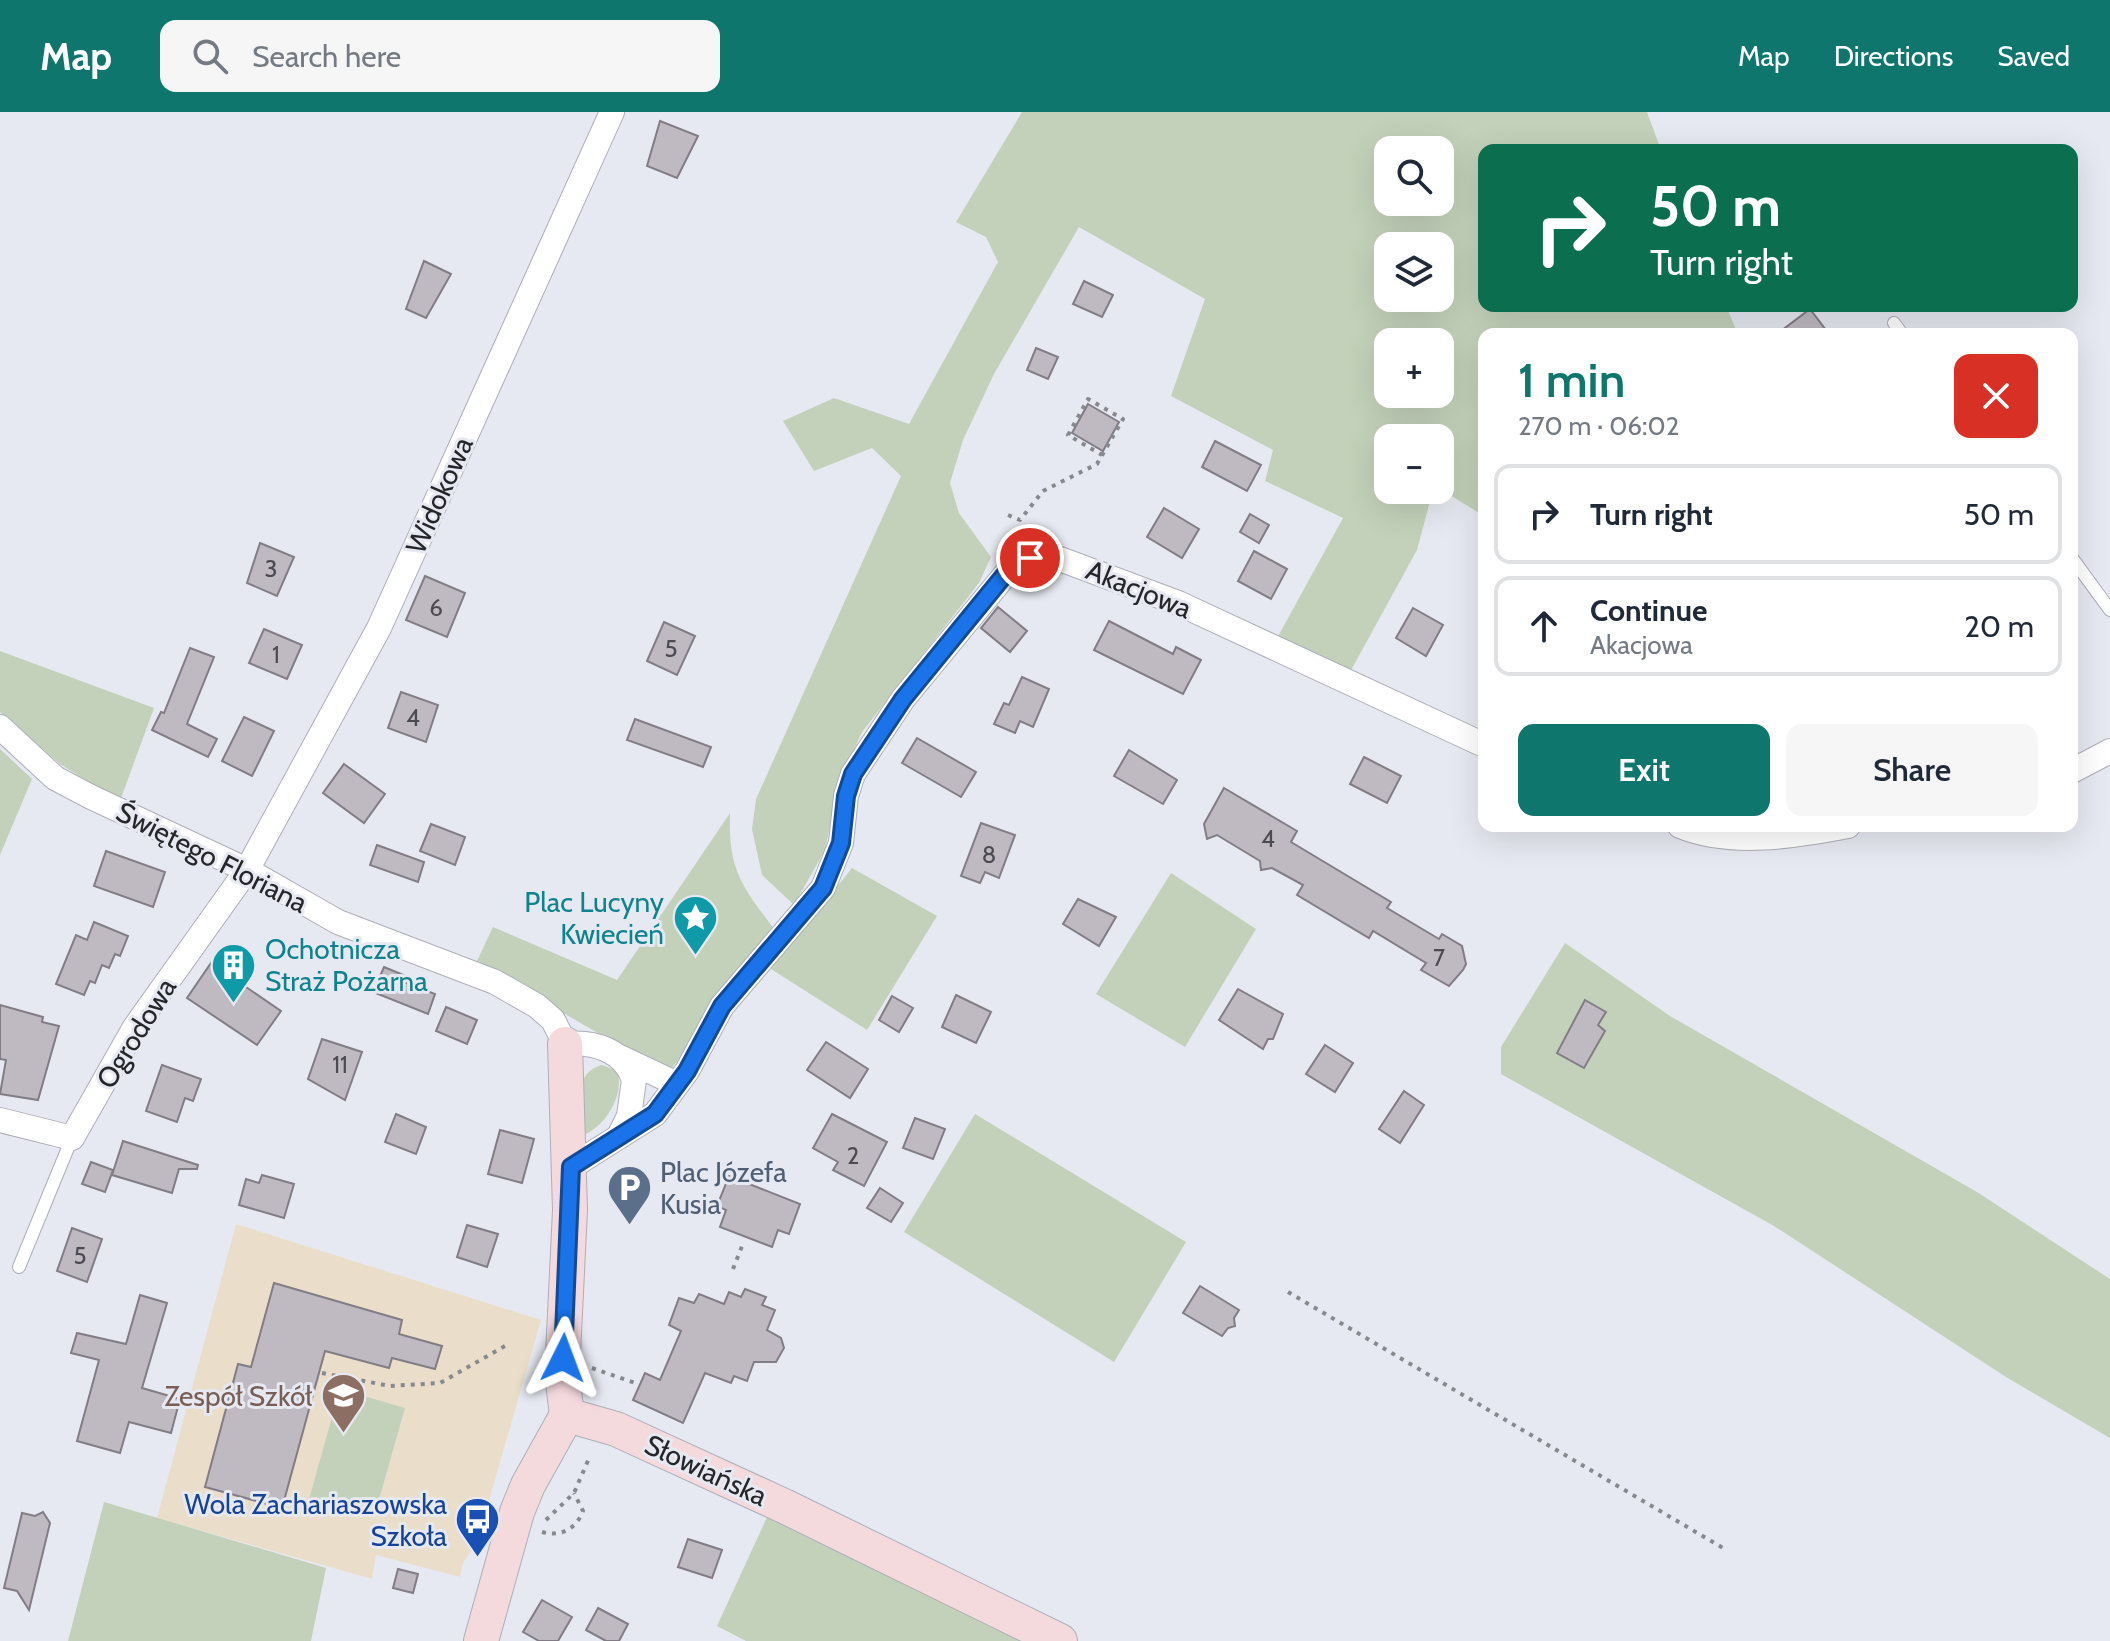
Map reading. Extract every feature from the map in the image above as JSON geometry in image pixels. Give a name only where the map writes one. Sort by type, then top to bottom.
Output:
[{"type":"street","name":"Widokowa","points":[[247,870],[379,628],[612,112]]},
{"type":"street","name":"Akacjowa","points":[[571,1167],[655,1114],[677,1084],[722,1006],[823,888],[841,843],[846,796],[853,774],[903,699],[1015,563],[1045,555],[1178,603],[1478,742]]},
{"type":"street","name":"Świętego Floriana","points":[[0,727],[55,778],[247,870],[338,922],[495,982],[537,1006],[553,1020],[565,1044]]},
{"type":"street","points":[[2078,768],[2110,751]]},
{"type":"street","points":[[1698,832],[1752,837],[1796,832]]},
{"type":"street","name":"Ogrodowa","points":[[72,1138],[135,1027],[247,870]]},
{"type":"street","points":[[481,1641],[517,1512],[528,1485],[567,1415],[562,1375],[571,1167],[565,1044],[582,1042],[602,1046],[677,1084]]},
{"type":"street","points":[[619,1056],[634,1080],[629,1116],[619,1136]]},
{"type":"street","points":[[0,1120],[72,1138]]},
{"type":"street","name":"Słowiańska","points":[[567,1415],[616,1429],[784,1506],[1060,1641]]},
{"type":"lane","points":[[2078,566],[2110,610]]},
{"type":"lane","points":[[19,1267],[72,1138]]},
{"type":"path","points":[[1008,515],[1020,520],[1043,491],[1086,472],[1102,455],[1123,419],[1088,399],[1068,435],[1102,455]]},
{"type":"path","points":[[733,1269],[744,1241]]},
{"type":"path","points":[[1288,1292],[1723,1548]]},
{"type":"path","points":[[322,1373],[390,1386],[440,1383],[505,1346]]},
{"type":"path","points":[[597,1370],[638,1384]]},
{"type":"path","points":[[574,1493],[583,1511],[576,1525],[557,1534],[536,1530],[574,1493],[590,1456]]},
{"type":"shaded area","name":"Zespół Szkół","points":[[236,1224],[541,1320],[477,1542],[463,1563],[460,1577],[376,1555],[372,1579],[157,1518]]},
{"type":"green space","points":[[1022,112],[1647,112],[1659,144],[1478,144],[1478,312],[1729,312],[1735,328],[1478,328],[1478,512],[1454,498],[1454,424],[1374,424],[1374,504],[1429,504],[1417,550],[1349,674],[1276,640],[1343,518],[1265,481],[1273,450],[1171,396],[1205,299],[1079,227],[994,374],[963,440],[950,483],[959,513],[991,557],[979,583],[862,732],[840,781],[825,850],[794,905],[762,875],[752,829],[756,799],[901,476],[872,448],[814,471],[783,421],[834,398],[909,424],[998,262],[986,237],[956,222]]},
{"type":"green space","points":[[0,651],[154,708],[120,801],[60,764],[0,712]]},
{"type":"green space","points":[[0,749],[32,779],[0,855]]},
{"type":"green space","name":"Plac Lucyny Kwiecień","points":[[730,813],[732,850],[740,878],[777,933],[671,1069],[596,1032],[476,963],[493,927],[617,980]]},
{"type":"green space","points":[[852,868],[937,916],[867,1030],[771,969]]},
{"type":"green space","points":[[1171,873],[1256,929],[1185,1047],[1096,994]]},
{"type":"green space","points":[[1565,943],[1670,1016],[1977,1192],[2110,1279],[2110,1438],[2006,1377],[1774,1226],[1501,1074],[1501,1047]]},
{"type":"green space","points":[[602,1065],[617,1071],[616,1098],[601,1123],[586,1134],[581,1131],[579,1101],[582,1083],[592,1069]]},
{"type":"green space","points":[[975,1114],[1186,1242],[1114,1362],[904,1232]]},
{"type":"green space","points":[[340,1389],[405,1408],[374,1517],[309,1499]]},
{"type":"green space","points":[[104,1502],[326,1568],[311,1641],[68,1641]]},
{"type":"green space","points":[[768,1515],[1023,1641],[746,1641],[717,1626]]},
{"type":"building","points":[[660,121],[698,136],[677,178],[647,166]]},
{"type":"building","points":[[424,261],[451,274],[426,318],[406,309]]},
{"type":"building","points":[[1084,281],[1113,295],[1102,317],[1073,304]]},
{"type":"building","points":[[1806,312],[1812,312],[1824,328],[1785,328]]},
{"type":"building","points":[[1036,348],[1058,357],[1048,379],[1027,370]]},
{"type":"building","points":[[1088,404],[1119,422],[1103,451],[1072,433]]},
{"type":"building","points":[[1215,441],[1261,465],[1247,491],[1202,467]]},
{"type":"building","points":[[1164,508],[1199,529],[1182,558],[1147,537]]},
{"type":"building","points":[[1250,514],[1269,525],[1259,543],[1240,532]]},
{"type":"building","points":[[260,543],[294,557],[277,596],[247,583]]},
{"type":"building","points":[[1254,551],[1287,569],[1271,599],[1238,581]]},
{"type":"building","points":[[425,576],[465,593],[447,637],[406,620]]},
{"type":"building","points":[[998,607],[1027,631],[1010,652],[981,628]]},
{"type":"building","points":[[1413,608],[1443,625],[1426,656],[1396,638]]},
{"type":"building","points":[[1109,621],[1173,654],[1176,647],[1201,660],[1183,694],[1094,650]]},
{"type":"building","points":[[664,622],[695,636],[677,675],[647,661]]},
{"type":"building","points":[[264,629],[302,645],[287,679],[249,663]]},
{"type":"building","points":[[190,648],[214,657],[187,724],[217,739],[208,757],[152,730],[161,712],[164,713]]},
{"type":"building","points":[[1022,677],[1049,689],[1033,727],[1020,721],[1015,733],[994,724],[1004,703],[1009,705]]},
{"type":"building","points":[[401,692],[438,705],[426,742],[388,728]]},
{"type":"building","points":[[244,717],[274,731],[252,776],[222,761]]},
{"type":"building","points":[[635,719],[711,747],[703,767],[627,740]]},
{"type":"building","points":[[917,738],[976,772],[961,797],[902,763]]},
{"type":"building","points":[[1129,750],[1177,780],[1163,804],[1114,776]]},
{"type":"building","points":[[1364,757],[1401,776],[1387,803],[1350,784]]},
{"type":"building","points":[[344,764],[385,794],[364,823],[323,793]]},
{"type":"building","points":[[1224,788],[1297,831],[1291,842],[1391,902],[1387,908],[1439,939],[1442,934],[1462,946],[1466,964],[1463,970],[1449,986],[1421,970],[1426,963],[1373,931],[1369,938],[1297,895],[1303,885],[1272,868],[1261,870],[1260,861],[1217,835],[1207,839],[1204,824]]},
{"type":"building","points":[[981,823],[1015,835],[999,878],[985,872],[980,883],[961,876]]},
{"type":"building","points":[[431,824],[465,837],[455,865],[420,851]]},
{"type":"building","points":[[377,845],[424,862],[418,882],[370,865]]},
{"type":"building","points":[[106,851],[165,872],[153,907],[94,886]]},
{"type":"building","points":[[1078,899],[1116,917],[1099,946],[1063,924]]},
{"type":"building","points":[[94,922],[128,936],[120,956],[115,954],[109,968],[102,965],[95,983],[90,981],[84,995],[56,984],[76,935],[87,940]]},
{"type":"building","name":"Ochotnicza Straż Pożarna","points":[[211,963],[281,1011],[257,1045],[187,998]]},
{"type":"building","points":[[384,967],[406,976],[404,982],[435,994],[428,1014],[373,992]]},
{"type":"building","points":[[1238,989],[1283,1014],[1273,1039],[1268,1039],[1263,1049],[1219,1020]]},
{"type":"building","points":[[956,995],[991,1012],[976,1043],[942,1027]]},
{"type":"building","points":[[892,996],[913,1008],[899,1032],[879,1020]]},
{"type":"building","points":[[1585,1000],[1606,1012],[1598,1025],[1605,1031],[1584,1068],[1557,1053]]},
{"type":"building","points":[[0,1005],[43,1017],[42,1022],[59,1026],[38,1100],[0,1094],[6,1060],[0,1059]]},
{"type":"building","points":[[446,1007],[477,1020],[467,1044],[436,1031]]},
{"type":"building","points":[[322,1039],[362,1052],[345,1100],[308,1079]]},
{"type":"building","points":[[826,1042],[868,1069],[850,1098],[807,1070]]},
{"type":"building","points":[[1325,1045],[1353,1063],[1335,1092],[1306,1074]]},
{"type":"building","points":[[162,1065],[201,1079],[193,1101],[185,1098],[177,1122],[146,1111]]},
{"type":"building","points":[[1404,1091],[1424,1105],[1400,1143],[1379,1129]]},
{"type":"building","points":[[396,1114],[426,1127],[416,1154],[385,1142]]},
{"type":"building","points":[[832,1114],[887,1142],[864,1186],[833,1170],[838,1162],[813,1148]]},
{"type":"building","points":[[915,1118],[945,1129],[933,1159],[903,1148]]},
{"type":"building","points":[[500,1130],[534,1139],[522,1183],[488,1174]]},
{"type":"building","points":[[123,1141],[198,1165],[197,1169],[179,1169],[172,1193],[112,1175]]},
{"type":"building","points":[[91,1162],[113,1170],[105,1192],[82,1184]]},
{"type":"building","points":[[262,1175],[294,1184],[284,1218],[239,1205],[246,1179],[259,1183]]},
{"type":"building","points":[[729,1176],[800,1204],[789,1234],[778,1230],[772,1247],[720,1227],[726,1210],[717,1206]]},
{"type":"building","points":[[880,1188],[903,1203],[891,1222],[867,1208]]},
{"type":"building","points":[[467,1225],[498,1234],[487,1267],[457,1257]]},
{"type":"building","points":[[72,1228],[102,1239],[87,1282],[57,1271]]},
{"type":"building","points":[[274,1283],[402,1320],[399,1334],[442,1346],[435,1369],[392,1358],[389,1368],[325,1351],[282,1508],[205,1487],[238,1364],[251,1367]]},
{"type":"building","points":[[1200,1286],[1239,1310],[1234,1318],[1235,1326],[1228,1328],[1222,1336],[1183,1313]]},
{"type":"building","points":[[745,1289],[766,1297],[762,1305],[775,1310],[767,1330],[781,1338],[784,1348],[776,1362],[754,1362],[747,1381],[734,1376],[731,1383],[705,1373],[683,1423],[633,1400],[645,1373],[660,1380],[681,1331],[669,1325],[679,1298],[694,1303],[699,1294],[724,1304],[729,1292],[741,1297]]},
{"type":"building","points":[[140,1295],[167,1303],[142,1388],[180,1399],[171,1433],[129,1422],[120,1453],[77,1441],[99,1360],[71,1353],[77,1333],[126,1344]]},
{"type":"building","points":[[43,1512],[50,1523],[29,1610],[17,1591],[4,1588],[22,1513],[35,1516]]},
{"type":"building","points":[[688,1539],[722,1550],[712,1578],[678,1567]]},
{"type":"building","points":[[398,1569],[418,1574],[413,1593],[393,1588]]},
{"type":"building","points":[[542,1600],[572,1617],[558,1641],[539,1641],[523,1632]]},
{"type":"building","points":[[598,1608],[628,1624],[619,1641],[606,1641],[586,1630]]},
{"type":"place","name":"Plac Lucyny Kwiecień","points":[[695,957]]},
{"type":"place","name":"Ochotnicza Straż Pożarna","points":[[234,1004]]},
{"type":"place","name":"Plac Józefa Kusia","points":[[629,1227]]},
{"type":"place","name":"Zespół Szkół","points":[[343,1435]]},
{"type":"place","name":"Wola Zachariaszowska Szkoła","points":[[478,1559]]},
{"type":"route","points":[[563,1358],[571,1167],[655,1114],[687,1071],[722,1006],[823,888],[841,843],[846,796],[853,774],[870,747],[903,699],[1002,578],[1015,563],[1030,558]]}]
